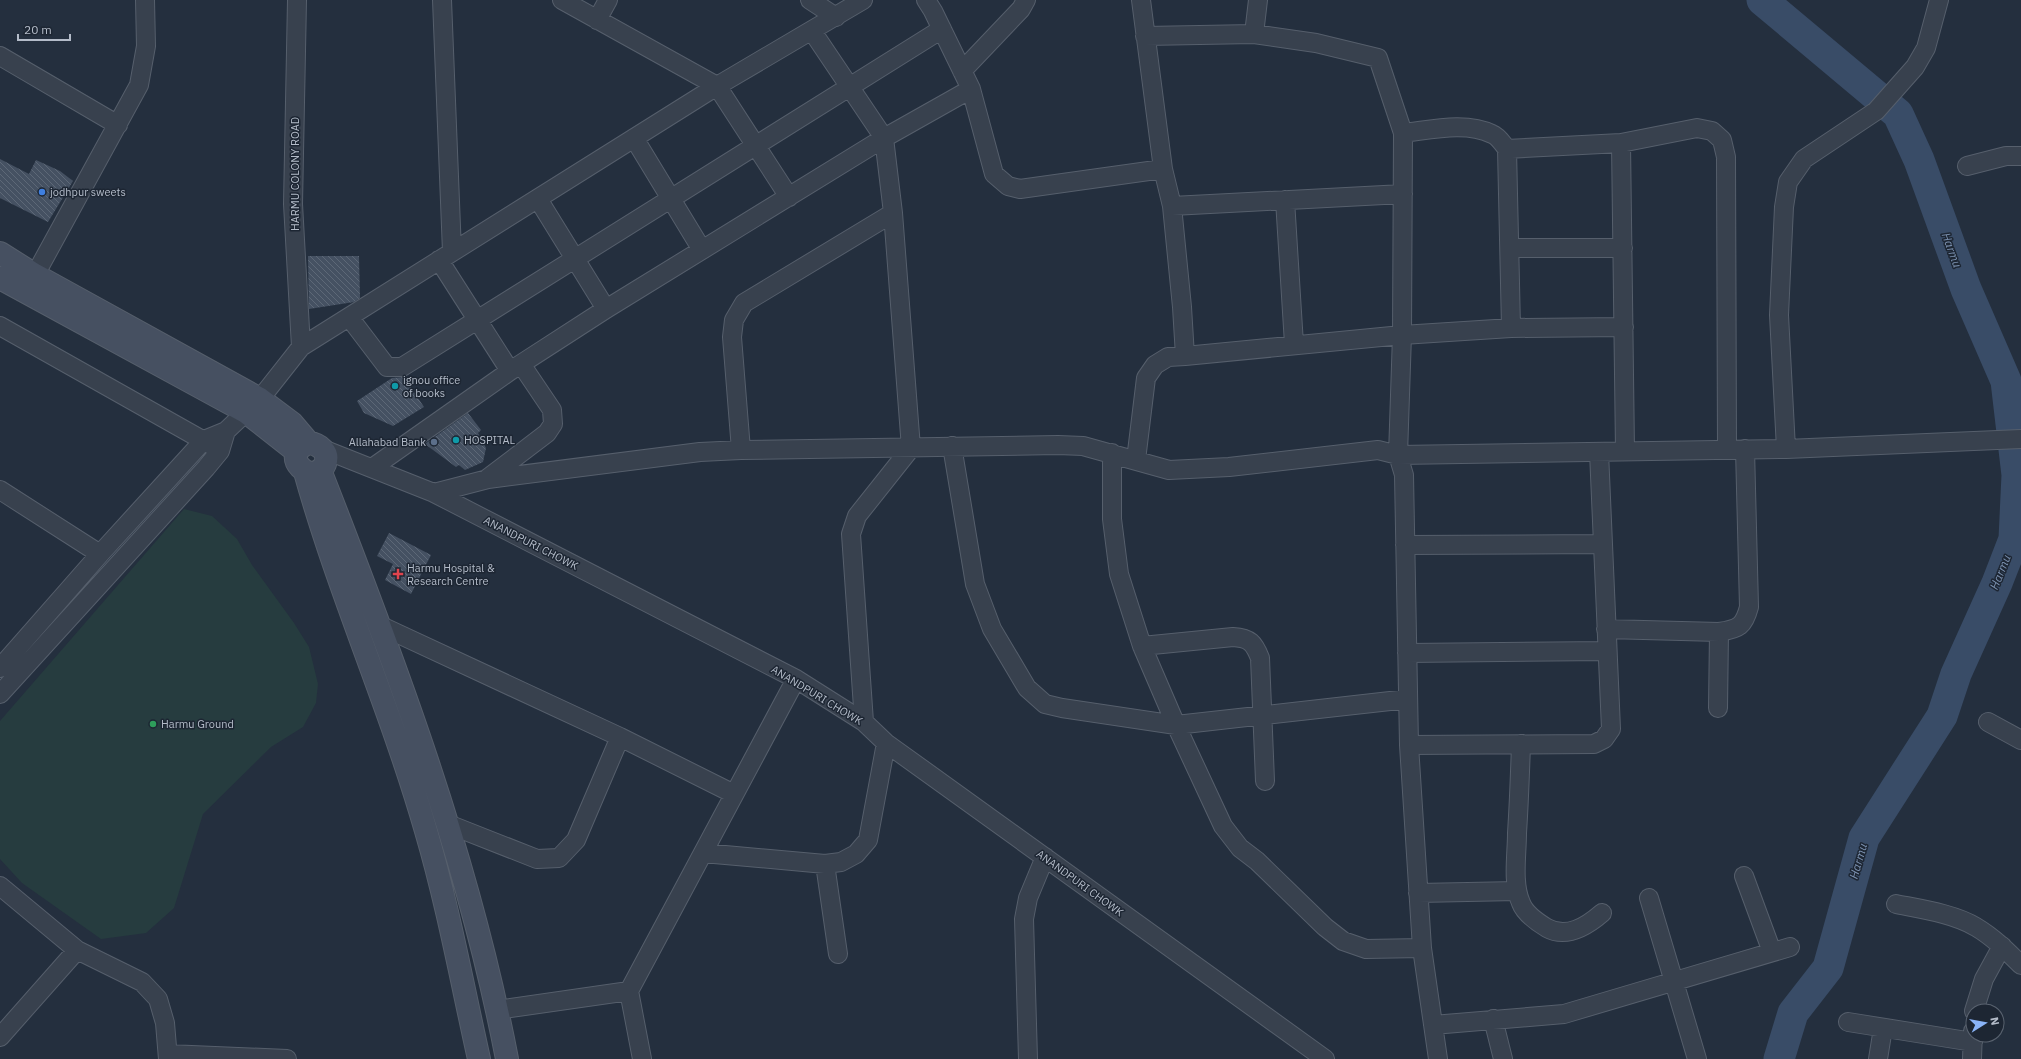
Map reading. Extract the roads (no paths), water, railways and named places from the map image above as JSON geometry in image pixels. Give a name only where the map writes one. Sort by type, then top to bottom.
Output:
[{"type":"main road","points":[[0,253],[253,405]]},
{"type":"main road","points":[[0,278],[253,405],[292,423],[310,448],[296,460],[299,467],[313,471],[352,552],[377,624],[419,733],[448,824],[498,1010],[507,1059]]},
{"type":"main road","points":[[313,471],[328,550],[387,713],[426,831],[479,1059]]},
{"type":"street","points":[[35,275],[139,85],[146,46],[145,0]]},
{"type":"street","name":"HARMU COLONY ROAD","points":[[297,0],[292,204],[301,347]]},
{"type":"street","points":[[442,0],[446,256],[477,320],[515,368],[552,410],[554,424],[547,433],[488,479]]},
{"type":"street","points":[[562,0],[717,86],[789,197]]},
{"type":"street","points":[[597,20],[608,0]]},
{"type":"street","points":[[810,0],[836,17]]},
{"type":"street","points":[[0,668],[100,554],[204,440],[226,431],[253,405],[301,347],[717,86],[863,0]]},
{"type":"street","points":[[962,70],[1021,9],[1026,0]]},
{"type":"street","points":[[1141,0],[1163,169],[1172,206],[1182,307],[1185,356]]},
{"type":"street","points":[[1254,34],[1258,0]]},
{"type":"street","points":[[1786,449],[1779,315],[1784,207],[1788,182],[1804,159],[1876,111],[1915,67],[1926,48],[1939,0]]},
{"type":"street","points":[[934,4],[942,29],[971,89],[994,174],[1008,186],[1020,189],[1163,169]]},
{"type":"street","points":[[349,317],[387,367],[402,367],[942,29]]},
{"type":"street","points":[[812,31],[884,138],[893,213],[911,448],[857,516],[851,534],[864,722]]},
{"type":"street","points":[[1145,36],[1254,34],[1316,43],[1378,58],[1403,132],[1402,335],[1398,455],[1404,475],[1409,745],[1418,893],[1422,948],[1438,1059]]},
{"type":"street","points":[[0,56],[118,125]]},
{"type":"street","points":[[372,468],[515,368],[606,309],[884,138],[971,89]]},
{"type":"street","points":[[1403,132],[1466,127],[1479,129],[1494,134],[1508,148],[1511,328]]},
{"type":"street","points":[[1508,148],[1621,143],[1697,128],[1712,131],[1722,140],[1726,158],[1727,449]]},
{"type":"street","points":[[634,138],[702,250]]},
{"type":"street","points":[[1621,143],[1625,451]]},
{"type":"street","points":[[1967,166],[2006,156],[2021,156]]},
{"type":"street","points":[[1172,206],[1403,194]]},
{"type":"street","points":[[538,199],[606,309]]},
{"type":"street","points":[[1285,200],[1294,344]]},
{"type":"street","points":[[741,450],[732,337],[734,320],[744,303],[893,213]]},
{"type":"street","points":[[1510,248],[1622,248]]},
{"type":"street","points":[[0,326],[204,440],[220,451]]},
{"type":"street","points":[[1136,460],[1146,378],[1155,365],[1168,357],[1402,335],[1511,328],[1624,327]]},
{"type":"street","points":[[0,694],[220,451],[226,431]]},
{"type":"street","points":[[434,493],[488,479],[700,452],[741,450],[911,448],[952,446],[1083,446],[1169,470],[1200,470],[1378,450],[1398,455],[1786,449],[2021,439]]},
{"type":"street","points":[[952,446],[975,584],[992,629],[1027,688],[1044,704],[1176,725],[1408,699]]},
{"type":"street","name":"ANANDPURI CHOWK","points":[[310,448],[372,468],[434,493],[796,679],[864,722],[886,743],[1324,1059]]},
{"type":"street","points":[[1606,629],[1719,632],[1735,630],[1745,620],[1749,607],[1745,449]]},
{"type":"street","points":[[1409,745],[1594,744],[1604,739],[1611,729],[1598,452]]},
{"type":"street","points":[[1112,454],[1112,519],[1115,555],[1119,574],[1142,646],[1176,725],[1224,826],[1240,848],[1342,941],[1366,949],[1422,948]]},
{"type":"street","points":[[0,490],[100,554]]},
{"type":"street","points":[[1405,545],[1602,544]]},
{"type":"street","points":[[377,624],[620,737],[734,794]]},
{"type":"street","points":[[1718,708],[1719,632]]},
{"type":"street","points":[[1142,646],[1233,637],[1246,638],[1254,644],[1260,658],[1265,781]]},
{"type":"street","points":[[1407,653],[1607,651]]},
{"type":"street","points":[[642,1059],[629,991],[796,679]]},
{"type":"street","points":[[1988,722],[2021,740]]},
{"type":"street","points":[[448,824],[537,859],[559,858],[576,840],[620,737]]},
{"type":"street","points":[[702,853],[824,864],[841,862],[856,854],[868,840],[886,743]]},
{"type":"street","points":[[1521,744],[1516,859],[1517,891],[1521,905],[1536,922],[1553,931],[1571,932],[1588,925],[1602,913]]},
{"type":"street","points":[[1028,1059],[1024,919],[1028,898],[1044,857]]},
{"type":"street","points":[[824,864],[838,954]]},
{"type":"street","points":[[1744,876],[1772,952]]},
{"type":"street","points":[[0,886],[77,950],[142,982],[158,999],[165,1023],[168,1056],[287,1059]]},
{"type":"street","points":[[1418,893],[1517,891]]},
{"type":"street","points":[[1649,898],[1697,1059]]},
{"type":"street","points":[[1896,904],[1949,916],[1976,926],[2002,946],[2021,965]]},
{"type":"street","points":[[1433,1025],[1564,1014],[1790,946]]},
{"type":"street","points":[[1976,1003],[1984,979],[2002,946]]},
{"type":"street","points":[[0,1037],[77,950]]},
{"type":"street","points":[[498,1010],[629,991]]},
{"type":"street","points":[[1493,1019],[1503,1059]]},
{"type":"street","points":[[1848,1022],[1972,1044]]},
{"type":"street","points":[[1878,1059],[1883,1028]]},
{"type":"waterway","name":"Harmu","points":[[1762,0],[1898,114],[1919,160],[1966,289],[2006,381],[2017,475],[2014,539],[1997,583],[1956,674],[1942,716],[1864,838],[1828,968],[1793,1013],[1779,1059]]},
{"type":"place","name":"jodhpur sweets","points":[[42,192]]},
{"type":"place","name":"ignou office of books","points":[[395,386]]},
{"type":"place","name":"HOSPITAL","points":[[456,440]]},
{"type":"place","name":"Allahabad Bank","points":[[434,442]]},
{"type":"place","name":"Harmu Hospital & Research Centre","points":[[398,574]]},
{"type":"place","name":"Harmu Ground","points":[[153,724]]}]
